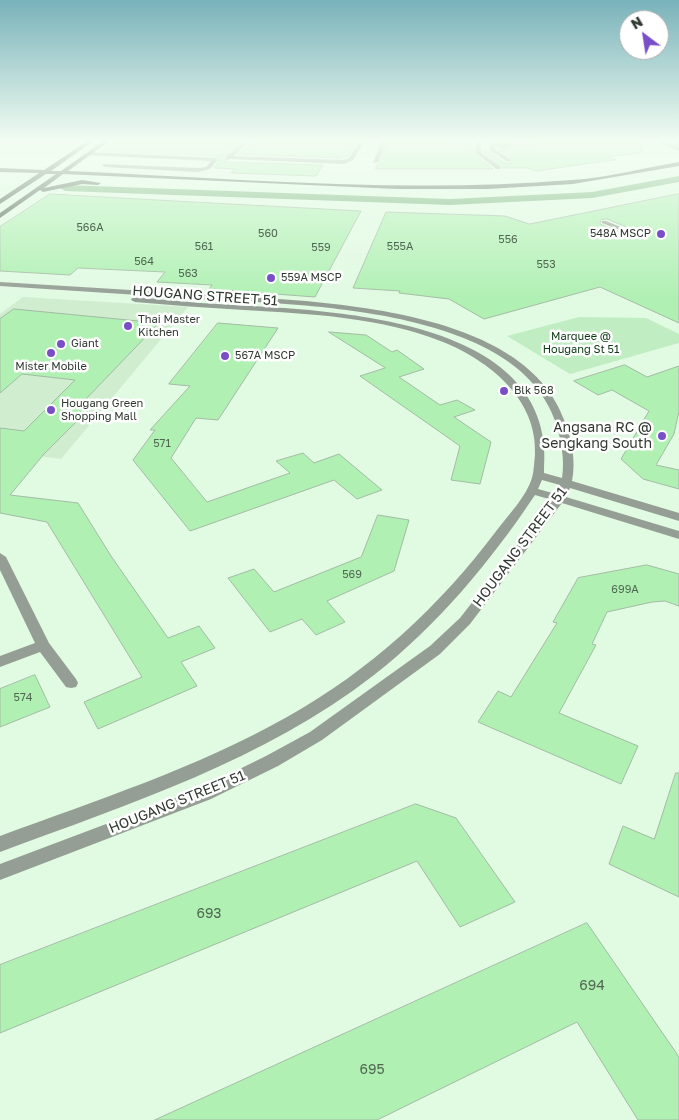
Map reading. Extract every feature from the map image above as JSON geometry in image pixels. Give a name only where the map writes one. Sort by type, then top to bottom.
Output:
[{"type":"main road","points":[[0,202],[12,194]]},
{"type":"main road","points":[[0,216],[31,194]]},
{"type":"street","points":[[604,222],[632,233]]},
{"type":"street","name":"HOUGANG STREET 51","points":[[0,284],[333,305],[388,313],[447,328],[492,349],[536,380],[547,392],[564,427],[568,456],[568,484],[560,498],[465,621],[435,650],[390,684],[316,736],[272,761],[205,794],[0,872]]},
{"type":"street","name":"HOUGANG STREET 51","points":[[0,291],[329,314],[389,323],[426,333],[450,342],[483,360],[510,379],[526,399],[537,423],[541,450],[539,475],[531,490],[486,554],[446,600],[383,660],[317,705],[259,739],[185,774],[0,844]]},
{"type":"street","points":[[539,475],[679,517]]},
{"type":"street","points":[[531,490],[679,535]]},
{"type":"street","points":[[0,557],[43,645],[71,683]]},
{"type":"street","points":[[0,662],[43,645]]},
{"type":"shaded area","name":"Hougang Green Shopping Mall","points":[[23,297],[188,307],[61,459],[0,451],[0,314]]},
{"type":"green space","name":"Marquee @ Hougang St 51","points":[[579,317],[646,318],[679,334],[679,343],[570,374],[507,336]]},
{"type":"building","points":[[50,194],[361,211],[315,297],[209,289],[212,285],[157,282],[165,272],[78,268],[70,275],[0,271],[0,227]]},
{"type":"building","points":[[679,194],[679,323],[600,287],[484,319],[449,299],[399,293],[400,291],[353,288],[386,212],[505,216],[529,224]],"holes":[[[607,219],[636,231],[637,234],[629,236],[600,224],[601,220]]]},
{"type":"building","points":[[14,309],[159,323],[84,401],[96,402],[44,454],[10,495],[78,503],[111,556],[168,638],[199,626],[215,648],[181,662],[197,686],[98,729],[84,702],[142,677],[47,522],[0,513],[0,428],[24,431],[75,380],[22,374],[0,393],[0,319]]},
{"type":"building","points":[[218,323],[278,328],[218,420],[196,418],[171,458],[207,502],[290,473],[276,461],[303,453],[314,463],[339,454],[382,490],[357,499],[334,480],[190,531],[133,460],[155,430],[150,430],[190,386],[169,384]]},
{"type":"building","points":[[329,332],[366,335],[392,352],[397,350],[424,369],[399,377],[440,405],[457,400],[475,410],[454,417],[491,442],[480,484],[451,480],[460,446],[360,376],[385,368]]},
{"type":"building","points":[[625,365],[647,377],[679,366],[679,411],[674,434],[656,465],[679,470],[679,489],[643,479],[621,459],[649,411],[612,390],[598,395],[574,381]]},
{"type":"building","points":[[378,515],[409,520],[394,571],[327,601],[345,622],[316,635],[302,619],[270,632],[228,578],[254,569],[274,592],[361,557]]},
{"type":"building","points":[[647,565],[679,574],[679,606],[665,601],[652,602],[607,612],[592,644],[596,645],[559,713],[638,746],[621,784],[478,722],[498,691],[511,697],[557,623],[553,622],[578,578]]},
{"type":"building","points":[[35,675],[50,707],[0,727],[0,689]]},
{"type":"building","points":[[676,773],[679,773],[679,897],[609,864],[623,826],[654,839]]},
{"type":"building","points":[[416,804],[456,818],[515,902],[460,927],[417,861],[0,1033],[0,965]]},
{"type":"building","points":[[587,923],[679,1057],[679,1120],[638,1120],[577,1022],[377,1120],[155,1120]]},
{"type":"waterway","points":[[237,194],[450,202],[596,194]]},
{"type":"place","name":"548A MSCP","points":[[661,234]]},
{"type":"place","name":"559A MSCP","points":[[271,278]]},
{"type":"place","name":"Thai Master Kitchen","points":[[128,326]]},
{"type":"place","name":"Giant","points":[[61,344]]},
{"type":"place","name":"Mister Mobile","points":[[51,353]]},
{"type":"place","name":"567A MSCP","points":[[225,356]]},
{"type":"place","name":"Blk 568","points":[[504,391]]},
{"type":"place","name":"Hougang Green Shopping Mall","points":[[51,410]]},
{"type":"place","name":"Angsana RC @ Sengkang South","points":[[662,436]]}]
